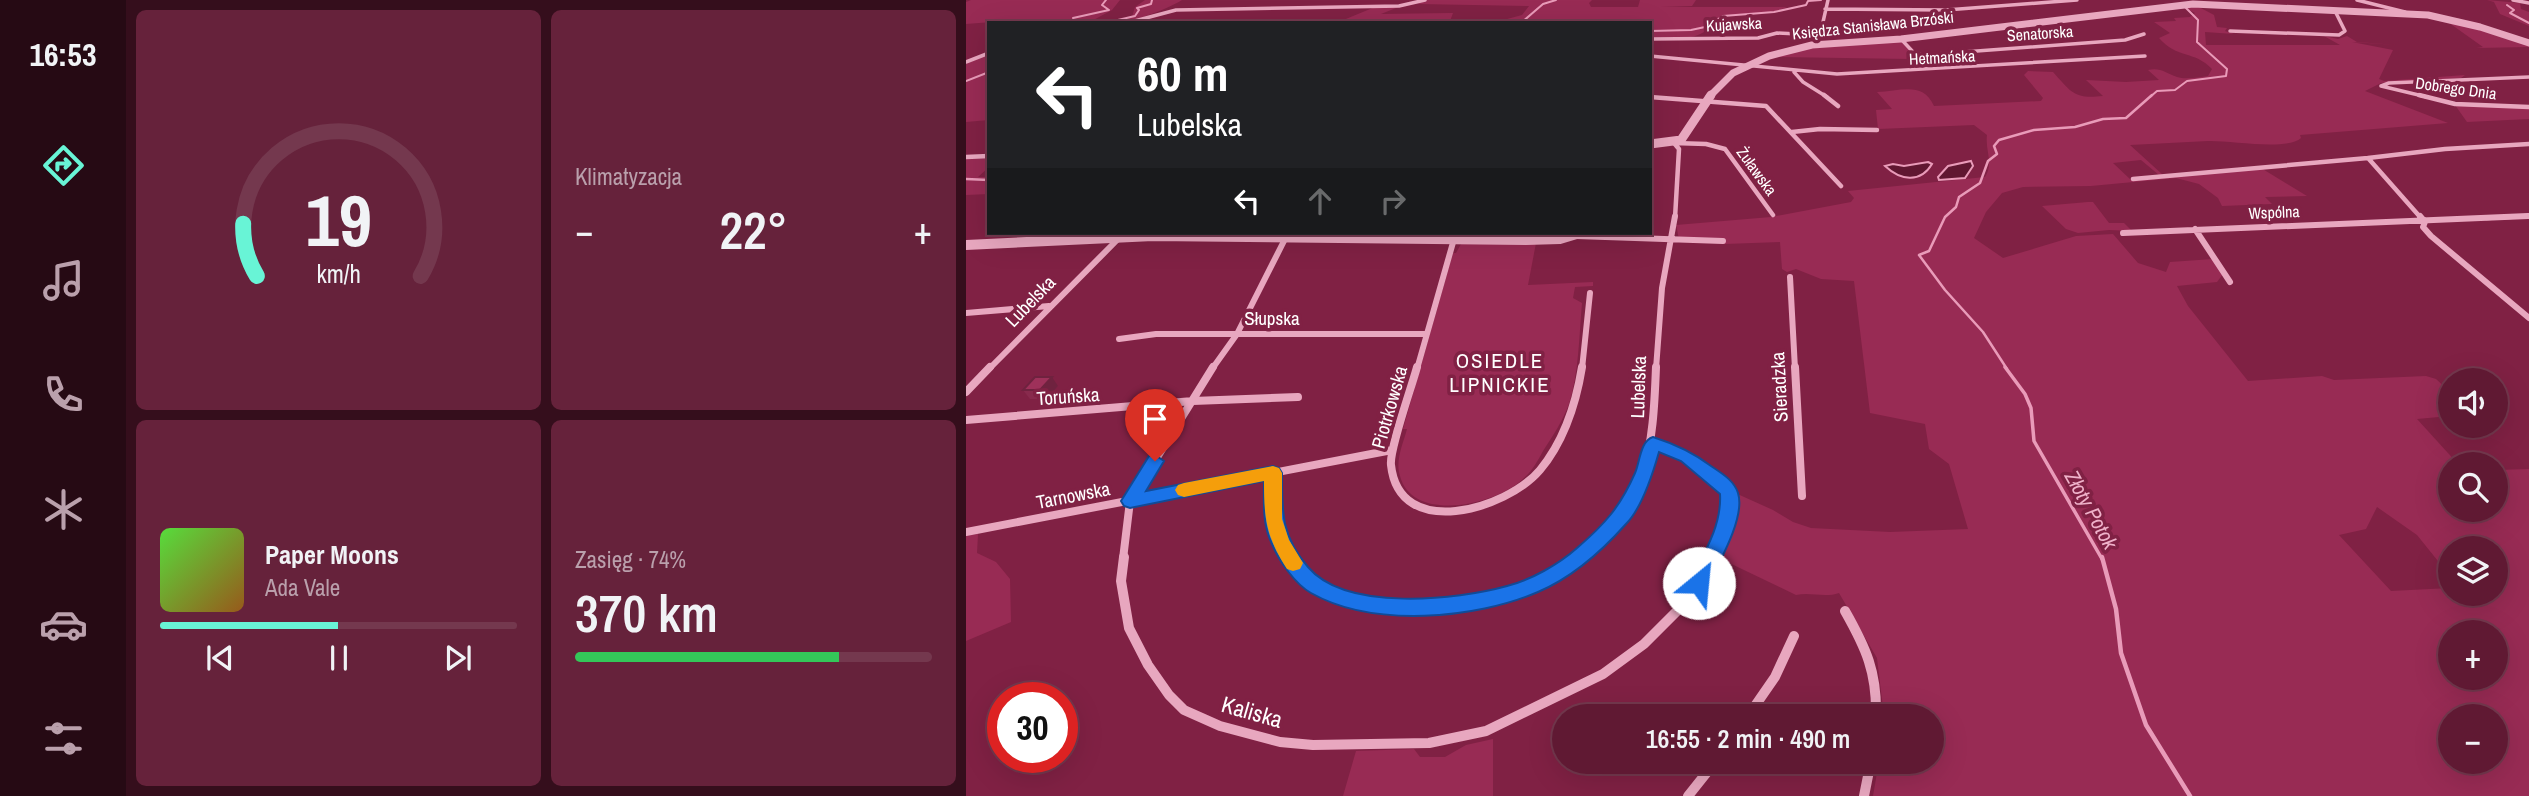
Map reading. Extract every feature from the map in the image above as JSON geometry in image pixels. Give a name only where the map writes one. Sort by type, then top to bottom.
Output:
[{"type":"street","points":[[1134,21],[1172,11],[1399,6],[1425,0]]},
{"type":"street","points":[[1818,44],[1828,0]]},
{"type":"street","points":[[1825,9],[1946,9],[2077,0]]},
{"type":"street","points":[[2357,0],[2413,14]]},
{"type":"street","points":[[2513,0],[2529,3]]},
{"type":"street","name":"Księdza Stanisława Brzóski","points":[[1674,143],[1682,139],[1706,100],[1725,79],[1742,67],[1779,53],[1818,44],[1901,39],[2181,5],[2413,14],[2469,24],[2529,43]]},
{"type":"street","points":[[2230,31],[2340,35],[2345,32],[2335,12]]},
{"type":"street","name":"Kujawska","points":[[1652,39],[1758,38],[1777,33],[1818,35]]},
{"type":"street","name":"Senatorska","points":[[1901,39],[1912,52],[1923,55],[2136,39],[2144,34]]},
{"type":"street","points":[[966,62],[987,54]]},
{"type":"street","name":"Hetmańska","points":[[1652,56],[1794,72],[1883,73],[2145,56]]},
{"type":"street","points":[[1794,72],[1799,79],[1827,95],[1838,106]]},
{"type":"street","name":"Dobrego Dnia","points":[[2529,77],[2389,82],[2381,86],[2455,104],[2529,107]]},
{"type":"street","points":[[1652,97],[1761,105],[1772,110],[1841,186]]},
{"type":"street","points":[[1792,132],[1820,129],[1877,130]]},
{"type":"street","points":[[1652,144],[1674,143],[1679,149],[1671,240]]},
{"type":"street","name":"Żuławska","points":[[1674,143],[1713,145],[1729,152],[1773,215]]},
{"type":"street","points":[[2133,179],[2457,148],[2529,144]]},
{"type":"street","points":[[966,157],[987,156]]},
{"type":"street","points":[[2368,158],[2425,222],[2423,227],[2431,236],[2529,318]]},
{"type":"street","name":"Wspólna","points":[[2123,233],[2529,216]]},
{"type":"street","points":[[2195,229],[2230,282]]},
{"type":"street","points":[[966,245],[1144,235]]},
{"type":"street","points":[[1226,235],[1567,239],[1578,235],[1723,241]]},
{"type":"street","name":"Lubelska","points":[[966,392],[1121,236]]},
{"type":"street","name":"Kaliska","points":[[1286,236],[1237,334],[1130,501],[1121,581],[1129,628],[1148,665],[1169,695],[1184,710],[1220,726],[1265,739],[1313,745],[1429,743],[1486,731],[1578,688],[1625,660],[1663,627],[1699,583],[1725,529],[1730,508],[1729,493]]},
{"type":"street","name":"Piotrkowska","points":[[1454,239],[1392,450],[1390,473],[1393,485],[1413,504],[1429,510],[1470,510],[1491,505],[1526,486],[1541,469],[1569,423],[1578,399],[1590,293]]},
{"type":"street","name":"Lubelska","points":[[1671,240],[1661,298],[1653,443],[1687,457],[1722,483],[1729,493]]},
{"type":"street","name":"Sieradzka","points":[[1790,276],[1802,496]]},
{"type":"street","points":[[966,313],[1049,306]]},
{"type":"street","name":"Słupska","points":[[1119,340],[1156,334],[1426,334]]},
{"type":"street","name":"Toruńska","points":[[966,420],[1193,401],[1298,397]]},
{"type":"street","points":[[1273,473],[1273,519],[1280,542],[1302,574],[1317,587],[1361,604],[1436,607],[1508,595],[1546,579],[1581,556],[1622,517],[1645,472],[1653,443]]},
{"type":"street","name":"Tarnowska","points":[[966,532],[1392,450]]},
{"type":"street","points":[[1845,611],[1872,659],[1876,704]]},
{"type":"street","points":[[1756,704],[1775,677],[1794,636]]},
{"type":"street","points":[[1688,796],[1706,774]]},
{"type":"street","points":[[1864,796],[1868,774]]},
{"type":"shaded area","points":[[1120,0],[1112,10],[1092,21],[1033,19],[966,24],[966,2]]},
{"type":"shaded area","points":[[1145,0],[1182,0],[1148,15],[1118,21],[1132,17],[1135,7]]},
{"type":"shaded area","points":[[1426,0],[1592,0],[1589,3],[1591,7],[1638,7],[1640,0],[1696,0],[1692,6],[1661,7],[1787,7],[1772,12],[1726,16],[1698,35],[1686,38],[1654,38],[1652,21],[1500,21],[1522,15],[1529,6],[1418,4]]},
{"type":"shaded area","points":[[2487,0],[2520,3],[2521,9],[2529,12],[2529,26],[2500,14],[2494,2]]},
{"type":"shaded area","points":[[1401,6],[1381,14],[1453,13],[1450,21],[1341,21],[1375,7]]},
{"type":"shaded area","points":[[2181,6],[2197,6],[2214,15],[2217,27],[2227,28],[2225,31],[2234,34],[2205,32],[2206,45],[2340,45],[2324,36],[2338,39],[2347,36],[2357,42],[2397,45],[2352,42],[2393,50],[2379,79],[2384,81],[2465,75],[2461,78],[2381,83],[2365,91],[2448,123],[2300,135],[2301,138],[2294,142],[2283,144],[2208,141],[2130,145],[2163,175],[2159,175],[2141,160],[2113,163],[2131,180],[2261,168],[2307,196],[2265,197],[2272,204],[2222,206],[2218,198],[2199,184],[2176,178],[2091,186],[2023,187],[2002,193],[1986,212],[1974,238],[2003,258],[2076,236],[2113,234],[2138,263],[2166,272],[2170,262],[2213,259],[2223,274],[2217,282],[2177,286],[2188,306],[2248,381],[2322,376],[2334,380],[2426,376],[2436,379],[2438,417],[2417,419],[2447,452],[2438,452],[2438,522],[2508,522],[2508,470],[2529,469],[2529,796],[1873,796],[1877,774],[1944,774],[1944,704],[1883,704],[1877,658],[1839,593],[1796,595],[1721,559],[1734,508],[1733,492],[1811,528],[1890,532],[1968,529],[1949,464],[1929,449],[1925,424],[1870,413],[1854,281],[1821,279],[1796,269],[1787,272],[1782,269],[1780,242],[1725,244],[1679,239],[1676,225],[1771,217],[1851,202],[1854,198],[1848,191],[1985,177],[1989,167],[1987,135],[1974,125],[1878,129],[1876,110],[1892,109],[1877,92],[1917,90],[1924,93],[1934,106],[2041,101],[2043,98],[2024,75],[2028,71],[2053,72],[2074,93],[2093,97],[2103,96],[2086,80],[2159,80],[2148,70],[2152,69],[2181,78],[2208,76],[2212,69],[2205,63],[2172,49],[2159,38],[2170,33],[2154,22],[2190,17],[2195,13]],"holes":[[[2377,507],[2417,535],[2438,561],[2438,536],[2508,536],[2508,606],[2438,606],[2438,589],[2391,591],[2339,535],[2366,529]]]},
{"type":"shaded area","points":[[2445,20],[2529,44],[2529,47],[2476,48],[2483,47]]},
{"type":"shaded area","points":[[1902,40],[1912,54],[1946,54],[1958,68],[1918,70],[1910,59],[1774,57],[1803,49]]},
{"type":"shaded area","points":[[987,55],[987,120],[966,122],[966,64]]},
{"type":"shaded area","points":[[2455,105],[2529,108],[2529,119],[2467,122]]},
{"type":"shaded area","points":[[987,158],[987,169],[978,177],[987,177],[987,194],[966,195],[966,159]]},
{"type":"shaded area","points":[[1971,161],[1973,166],[1965,178],[1939,180],[1938,177],[1948,166]]},
{"type":"shaded area","points":[[1928,162],[1932,164],[1922,175],[1910,178],[1903,177],[1885,166],[1904,166]]},
{"type":"shaded area","points":[[2093,202],[2109,223],[2124,223],[2132,231],[2078,233],[2066,229],[2042,206]]},
{"type":"shaded area","points":[[1536,243],[1528,285],[1593,282],[1593,286],[1575,287],[1573,298],[1582,303],[1577,367],[1567,410],[1533,468],[1513,487],[1497,495],[1458,505],[1422,501],[1408,491],[1400,476],[1399,458],[1407,429],[1403,429],[1453,253],[1456,253],[1461,244]]},
{"type":"shaded area","points":[[978,534],[977,553],[996,562],[1010,579],[1011,622],[966,641],[966,536]]},
{"type":"shaded area","points":[[1493,739],[1493,796],[1343,796],[1356,751],[1414,749],[1420,757],[1445,757],[1466,745]]},
{"type":"building","points":[[1035,377],[1052,377],[1040,390],[1023,390]]},
{"type":"waterway","points":[[1075,21],[1073,18],[1109,10],[1102,5],[1106,0]]},
{"type":"waterway","points":[[1114,21],[1135,16],[1139,10],[1137,8],[1151,4],[1152,0]]},
{"type":"waterway","points":[[1523,21],[1543,4],[1556,0]]},
{"type":"waterway","points":[[1652,31],[1691,30],[1705,27],[1723,16],[1774,12],[1806,5],[1808,1],[1821,0]]},
{"type":"waterway","points":[[2507,5],[2514,10],[2510,13],[2529,23]]},
{"type":"waterway","points":[[2150,97],[2157,91],[2175,90],[2187,81],[2226,76],[2227,69],[2197,42],[2198,20],[2185,7]]},
{"type":"waterway","points":[[1580,21],[1595,21]]},
{"type":"waterway","points":[[966,81],[987,73]]},
{"type":"waterway","points":[[2007,369],[1983,332],[1945,290],[1919,255],[1929,251],[1945,217],[1956,207],[1959,197],[1980,183],[1988,161],[1997,154],[1994,146],[1999,140],[2034,130],[2075,127],[2103,119],[2126,118],[2152,95]]},
{"type":"waterway","points":[[966,179],[987,180]]},
{"type":"waterway","name":"Złoty Potok","points":[[2005,367],[2025,394],[2031,408],[2034,441],[2102,559]]},
{"type":"waterway","name":"Złoty Potok","points":[[2102,557],[2116,609],[2121,653],[2146,725],[2190,796]]},
{"type":"slow traffic","points":[[1184,490],[1273,473],[1273,519],[1280,542],[1293,563]]},
{"type":"district","name":"OSIEDLE LIPNICKIE","points":[[1500,373]]},
{"type":"route","points":[[1155,461],[1130,501],[1273,473],[1273,519],[1280,542],[1302,574],[1317,587],[1361,604],[1408,608],[1436,607],[1461,605],[1508,595],[1534,585],[1581,556],[1622,517],[1645,472],[1653,443],[1687,457],[1722,483],[1729,493],[1730,508],[1725,529],[1699,583]]}]
